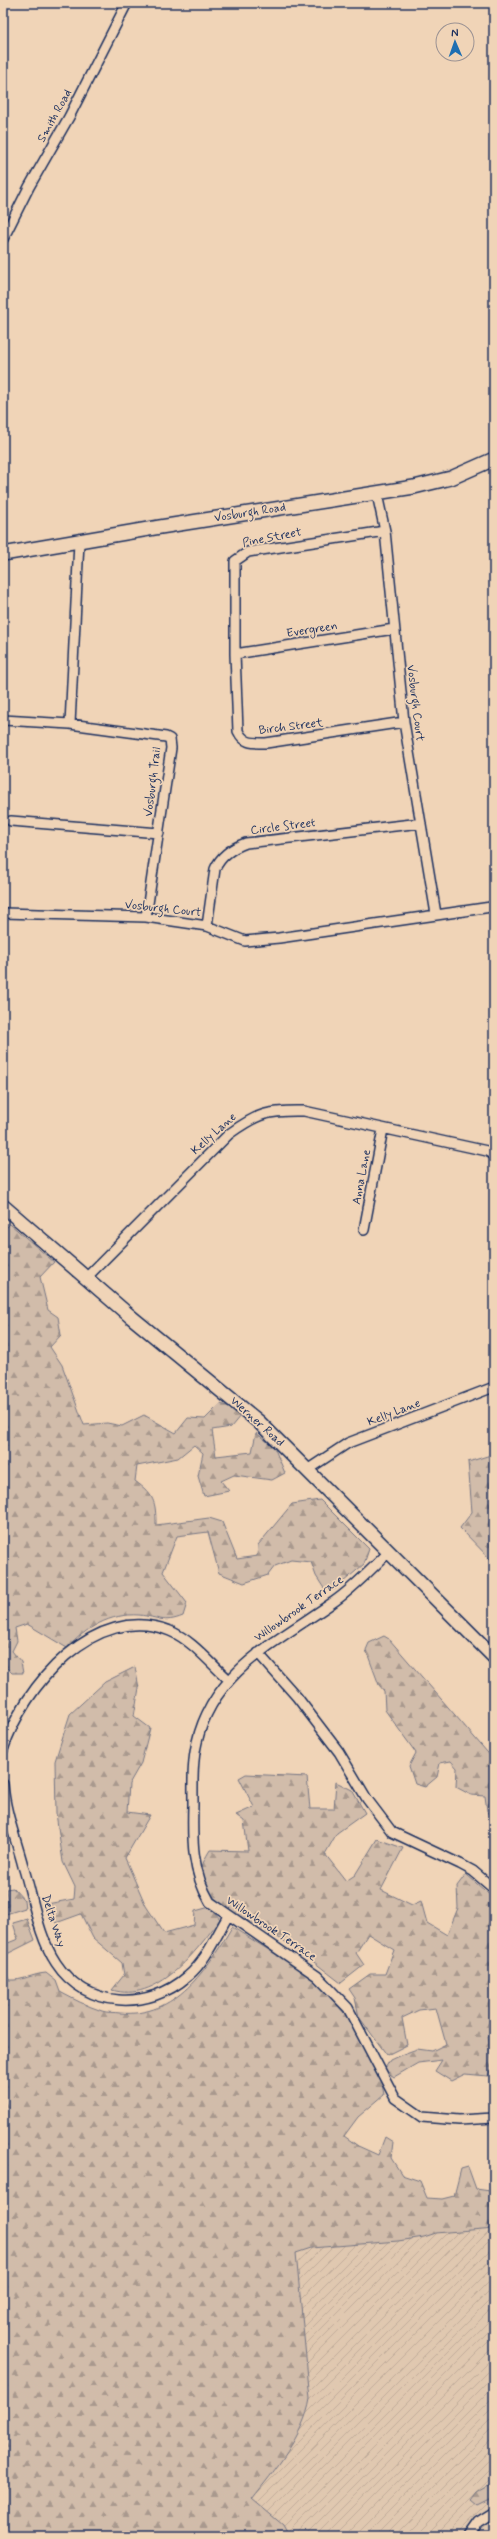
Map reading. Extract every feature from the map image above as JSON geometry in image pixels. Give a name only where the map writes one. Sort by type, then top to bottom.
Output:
[{"type":"street","name":"Smith Road","points":[[3,239],[29,187],[69,117],[127,3]]},
{"type":"street","name":"Vosburgh Road","points":[[3,554],[377,494],[451,478],[494,459]]},
{"type":"street","name":"Vosburgh Court","points":[[377,494],[385,531],[404,722],[436,914]]},
{"type":"street","name":"Pine Street","points":[[235,654],[234,573],[235,561],[241,555],[248,552],[385,531]]},
{"type":"street","points":[[70,724],[78,542]]},
{"type":"street","name":"Evergreen","points":[[235,654],[394,629]]},
{"type":"street","name":"Birch Street","points":[[235,654],[238,731],[242,739],[250,743],[275,742],[404,722]]},
{"type":"street","name":"Vosburgh Trail","points":[[3,720],[70,724],[166,737],[170,739],[171,748],[146,917]]},
{"type":"street","name":"Vosburgh Trail","points":[[11,821],[159,833]]},
{"type":"street","name":"Circle Street","points":[[207,926],[218,861],[235,847],[246,843],[421,823]]},
{"type":"street","name":"Vosburgh Court","points":[[3,912],[146,917],[207,926],[245,941],[263,940],[491,907]]},
{"type":"street","name":"Kelly Lane","points":[[86,1278],[229,1134],[249,1119],[274,1110],[304,1111],[487,1151],[494,1155]]},
{"type":"street","name":"Anna Lane","points":[[364,1230],[383,1129]]},
{"type":"street","name":"Werner Road","points":[[3,1206],[86,1278],[259,1422],[388,1553],[494,1657]]},
{"type":"street","name":"Kelly Lane","points":[[307,1470],[348,1443],[494,1387]]},
{"type":"street","name":"Willowbrook Terrace","points":[[388,1553],[333,1603],[258,1653],[228,1679],[218,1692],[203,1722],[197,1742],[193,1768],[192,1826],[195,1866],[200,1885],[210,1902],[228,1916],[317,1976],[348,2008],[395,2098],[422,2117],[459,2120],[494,2118]]},
{"type":"street","points":[[3,1750],[10,1728],[25,1702],[50,1671],[80,1644],[102,1632],[125,1626],[147,1626],[169,1631],[182,1637],[228,1679]]},
{"type":"street","name":"Willowbrook Terrace","points":[[258,1653],[297,1697],[338,1752],[367,1799],[392,1832],[460,1864],[478,1875],[494,1889]]},
{"type":"street","name":"Delta Way","points":[[3,1784],[7,1811],[47,1947],[66,1977],[80,1986],[100,1996],[121,2002],[147,1999],[171,1990],[189,1975],[204,1957],[228,1916]]},
{"type":"street","points":[[468,2536],[478,2522],[494,2512]]},
{"type":"shaded area","points":[[494,2214],[494,2536],[235,2536],[290,2227]]},
{"type":"green space","points":[[10,1224],[54,1262],[40,1277],[48,1310],[58,1317],[61,1335],[50,1347],[62,1365],[84,1425],[107,1423],[122,1426],[144,1415],[176,1433],[188,1418],[205,1419],[220,1404],[232,1407],[240,1416],[231,1427],[212,1430],[216,1456],[252,1452],[256,1433],[274,1447],[285,1473],[272,1480],[234,1475],[221,1481],[229,1491],[204,1496],[198,1476],[203,1453],[194,1445],[178,1458],[137,1466],[135,1481],[146,1490],[153,1499],[156,1525],[209,1518],[222,1522],[237,1559],[257,1556],[258,1545],[292,1504],[320,1500],[369,1549],[364,1564],[335,1589],[325,1590],[316,1576],[311,1562],[291,1560],[275,1566],[268,1575],[244,1583],[219,1573],[208,1532],[177,1536],[163,1572],[187,1603],[183,1616],[166,1620],[139,1615],[118,1616],[90,1628],[67,1648],[27,1624],[15,1628],[17,1641],[12,1651],[21,1662],[23,1673],[12,1673],[3,1664],[3,1231]]},
{"type":"green space","points":[[494,1454],[494,1563],[460,1528],[472,1512],[468,1462]]},
{"type":"green space","points":[[384,1636],[389,1639],[494,1760],[494,1819],[487,1811],[485,1796],[471,1795],[456,1787],[457,1768],[451,1761],[440,1763],[437,1777],[425,1787],[415,1784],[409,1766],[416,1753],[385,1710],[384,1691],[379,1685],[366,1650],[369,1643]]},
{"type":"green space","points":[[135,1667],[139,1688],[134,1716],[150,1728],[141,1763],[129,1784],[127,1812],[150,1815],[125,1858],[146,1906],[164,1933],[194,1925],[195,1911],[210,1907],[220,1919],[200,1946],[174,1972],[160,1982],[145,1989],[129,1992],[112,1990],[124,1975],[122,1963],[93,1938],[81,1914],[56,1923],[47,1904],[74,1899],[75,1887],[63,1862],[56,1813],[55,1761],[70,1714],[105,1682]]},
{"type":"green space","points":[[246,1774],[307,1777],[310,1809],[334,1809],[336,1782],[352,1790],[365,1813],[337,1833],[325,1854],[346,1881],[355,1875],[377,1839],[403,1848],[381,1890],[412,1905],[421,1901],[427,1923],[447,1935],[458,1908],[457,1886],[466,1874],[494,1899],[494,2034],[488,2036],[493,2063],[488,2076],[465,2074],[451,2081],[435,2071],[442,2060],[418,2063],[394,2077],[384,2070],[390,2060],[403,2054],[417,2049],[432,2051],[446,2044],[436,2008],[419,2010],[402,2018],[407,2045],[387,2055],[359,2017],[355,1998],[349,1989],[370,1974],[385,1974],[394,1950],[368,1934],[356,1953],[364,1965],[341,1983],[289,1944],[224,1906],[209,1892],[203,1881],[202,1866],[210,1850],[248,1851],[244,1821],[236,1815],[254,1807],[239,1778]]},
{"type":"green space","points":[[13,1888],[24,1900],[25,1908],[3,1915],[3,1908],[8,1906],[6,1889]]},
{"type":"green space","points":[[27,1919],[35,1940],[3,1956],[3,1945],[18,1939],[13,1923]]},
{"type":"green space","points":[[232,1927],[312,1977],[345,2014],[360,2036],[382,2084],[384,2095],[358,2117],[344,2136],[358,2146],[378,2155],[385,2137],[393,2142],[391,2158],[402,2175],[420,2181],[427,2198],[442,2199],[454,2196],[461,2169],[468,2167],[476,2189],[490,2191],[494,2182],[494,2228],[436,2233],[424,2237],[398,2241],[311,2248],[296,2253],[310,2399],[302,2426],[295,2439],[279,2464],[252,2499],[283,2525],[289,2536],[44,2536],[30,2533],[3,2536],[3,1964],[9,1980],[46,1973],[56,1981],[60,1992],[91,2007],[106,2012],[140,2012],[158,2008],[188,1988],[212,1959]]},
{"type":"green space","points":[[494,2483],[494,2497],[478,2505],[472,2500],[478,2492]]}]
